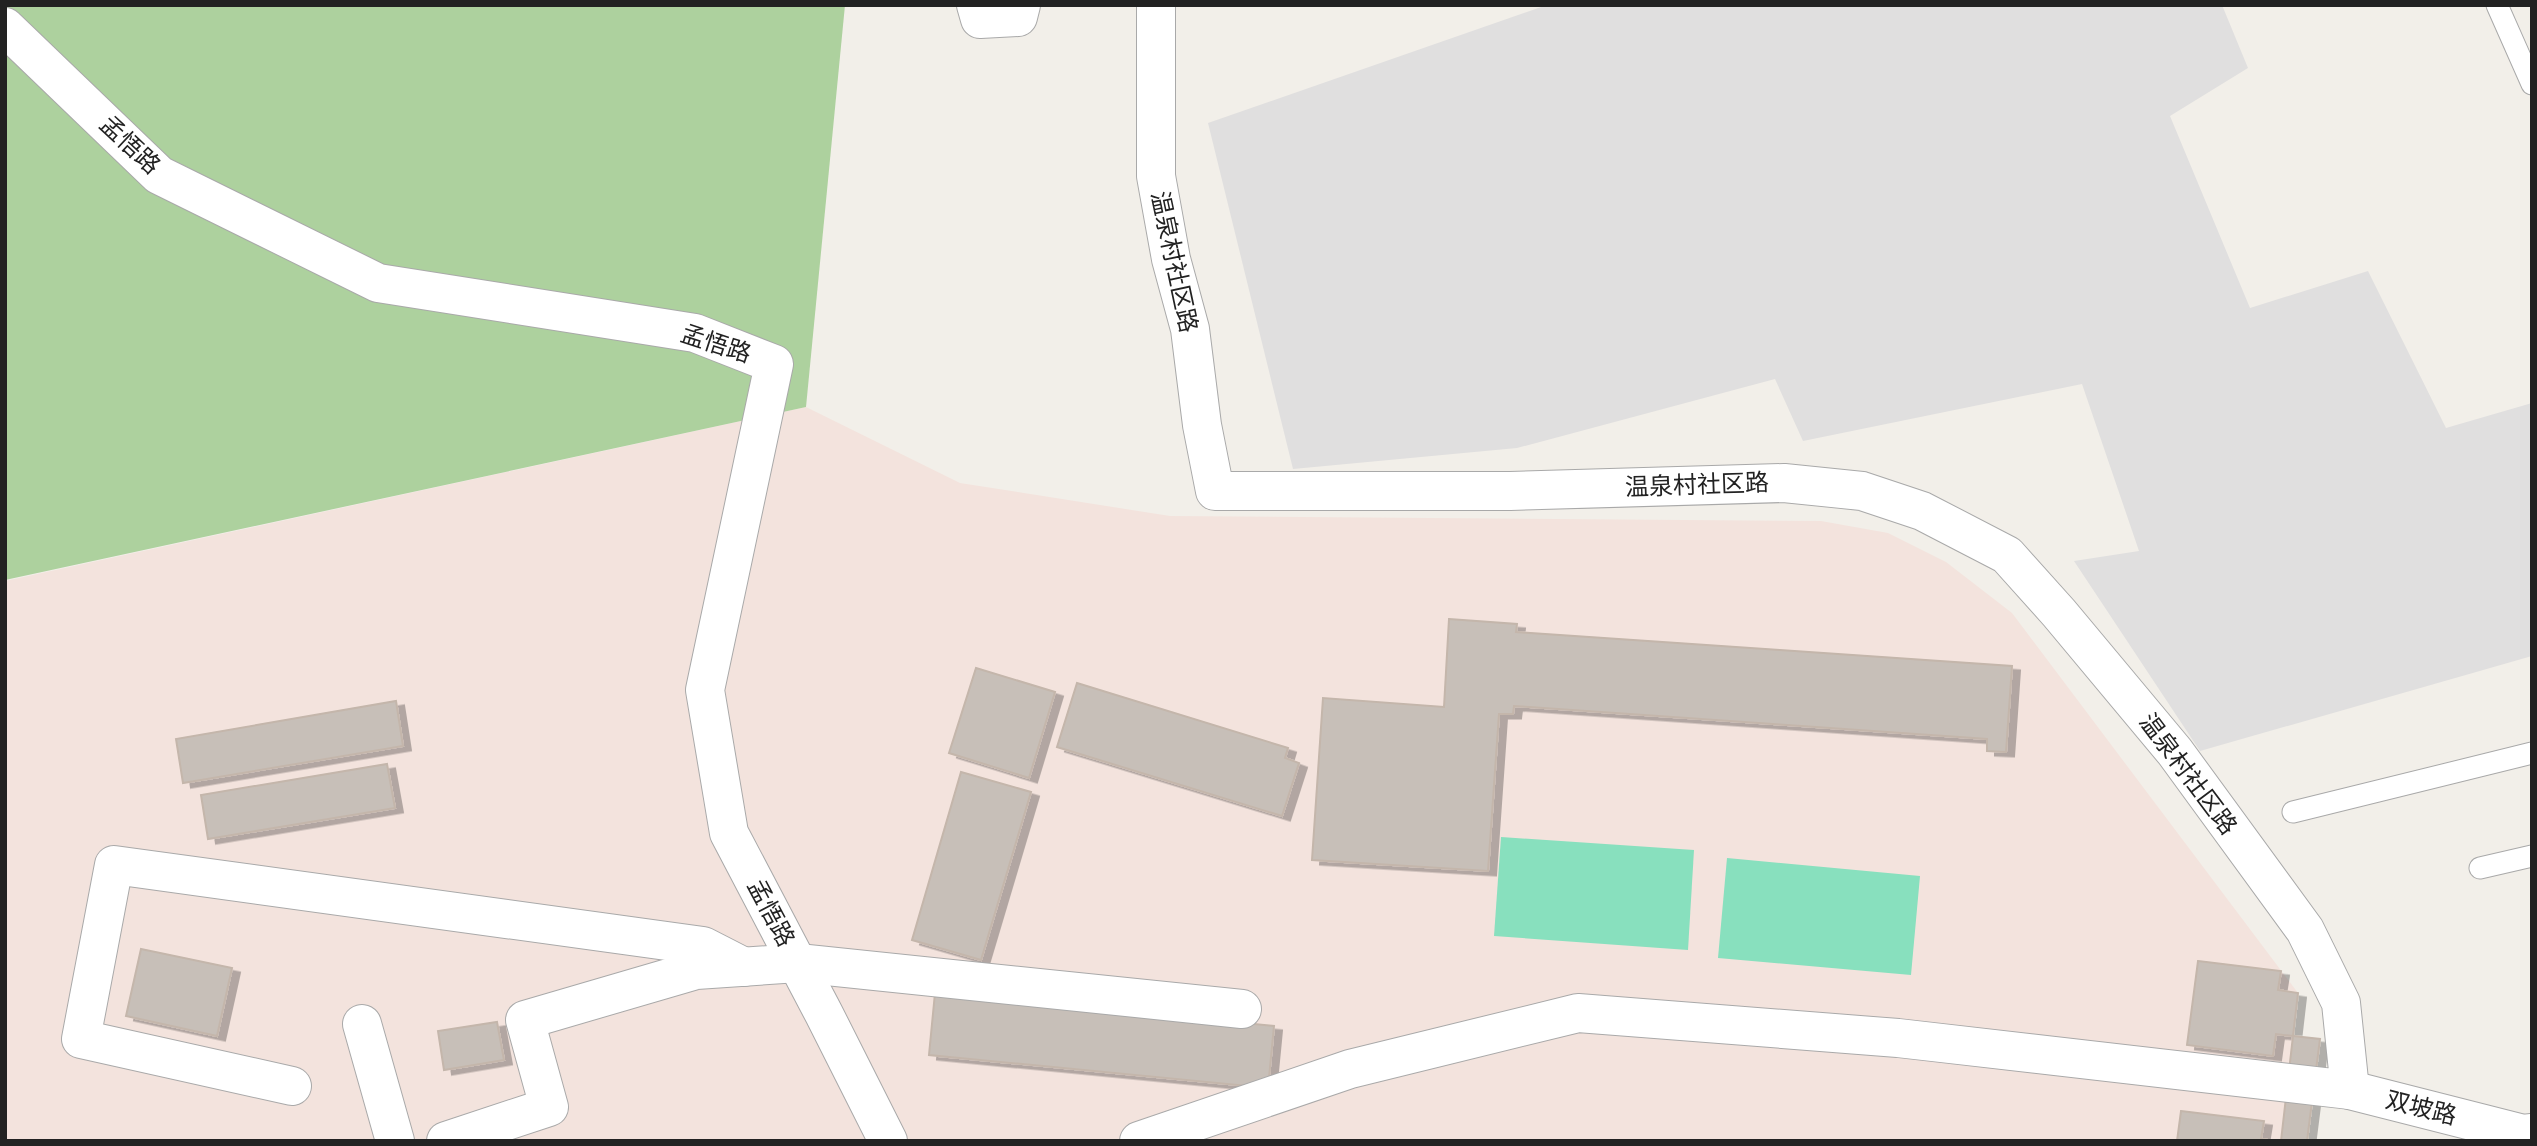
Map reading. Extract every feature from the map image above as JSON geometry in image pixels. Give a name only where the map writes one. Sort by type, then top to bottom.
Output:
[{"type":"street","points":[[976,5],[980,19],[1018,18],[1021,5]]},
{"type":"street","name":"温泉村社区路","points":[[1156,5],[1156,176],[1171,260],[1190,329],[1202,425],[1215,491],[1510,491],[1784,483],[1862,491],[1922,511],[2007,555],[2175,752],[2305,930],[2341,1003],[2350,1090]]},
{"type":"street","name":"孟悟路","points":[[5,27],[159,175],[378,283],[695,332],[774,364],[705,691],[729,833],[888,1141]]},
{"type":"street","points":[[292,1086],[82,1039],[114,865],[703,946],[744,967]]},
{"type":"street","points":[[446,1141],[549,1107],[524,1020],[696,970],[798,963],[1242,1009]]},
{"type":"street","name":"双坡路","points":[[1139,1141],[1349,1069],[1578,1013],[1898,1038],[2350,1090],[2522,1134],[2532,1133]]},
{"type":"street","points":[[362,1024],[395,1141]]},
{"type":"lane","points":[[2497,5],[2532,84]]},
{"type":"lane","points":[[2293,811],[2532,753]]},
{"type":"lane","points":[[2480,868],[2532,856]]},
{"type":"shaded area","points":[[1547,5],[2222,5],[2248,68],[2170,116],[2250,308],[2368,271],[2446,428],[2532,403],[2532,656],[2200,751],[2074,561],[2139,551],[2082,384],[1803,441],[1775,379],[1517,448],[1293,469],[1208,123]]},
{"type":"shaded area","points":[[806,407],[960,483],[1170,516],[1821,521],[1888,533],[1946,562],[2012,613],[2298,993],[2281,1141],[5,1141],[5,581]]},
{"type":"green space","points":[[5,5],[845,5],[806,407],[5,580]]},
{"type":"green space","points":[[1501,837],[1694,850],[1688,950],[1494,936]]},
{"type":"green space","points":[[1727,858],[1920,876],[1911,975],[1718,958]]},
{"type":"building","points":[[1449,619],[1517,624],[1516,632],[2012,666],[2006,752],[1987,751],[1987,739],[1514,706],[1513,714],[1499,714],[1488,871],[1312,860],[1323,698],[1444,707]]},
{"type":"building","points":[[976,668],[1055,692],[1029,778],[949,753]]},
{"type":"building","points":[[1077,683],[1288,748],[1285,758],[1299,763],[1282,816],[1057,747]]},
{"type":"building","points":[[396,701],[403,746],[183,783],[176,739]]},
{"type":"building","points":[[387,764],[395,808],[208,839],[201,795]]},
{"type":"building","points":[[961,772],[1031,792],[981,960],[912,940]]},
{"type":"building","points":[[141,949],[232,968],[217,1036],[126,1016]]},
{"type":"building","points":[[2198,961],[2281,971],[2278,990],[2298,993],[2293,1036],[2276,1034],[2273,1056],[2187,1045]]},
{"type":"building","points":[[935,993],[1274,1026],[1268,1088],[929,1055]]},
{"type":"building","points":[[497,1022],[504,1060],[444,1070],[438,1031]]},
{"type":"building","points":[[2293,1036],[2320,1039],[2307,1141],[2281,1141]]},
{"type":"building","points":[[2181,1111],[2264,1121],[2261,1139],[2275,1141],[2177,1141]]}]
